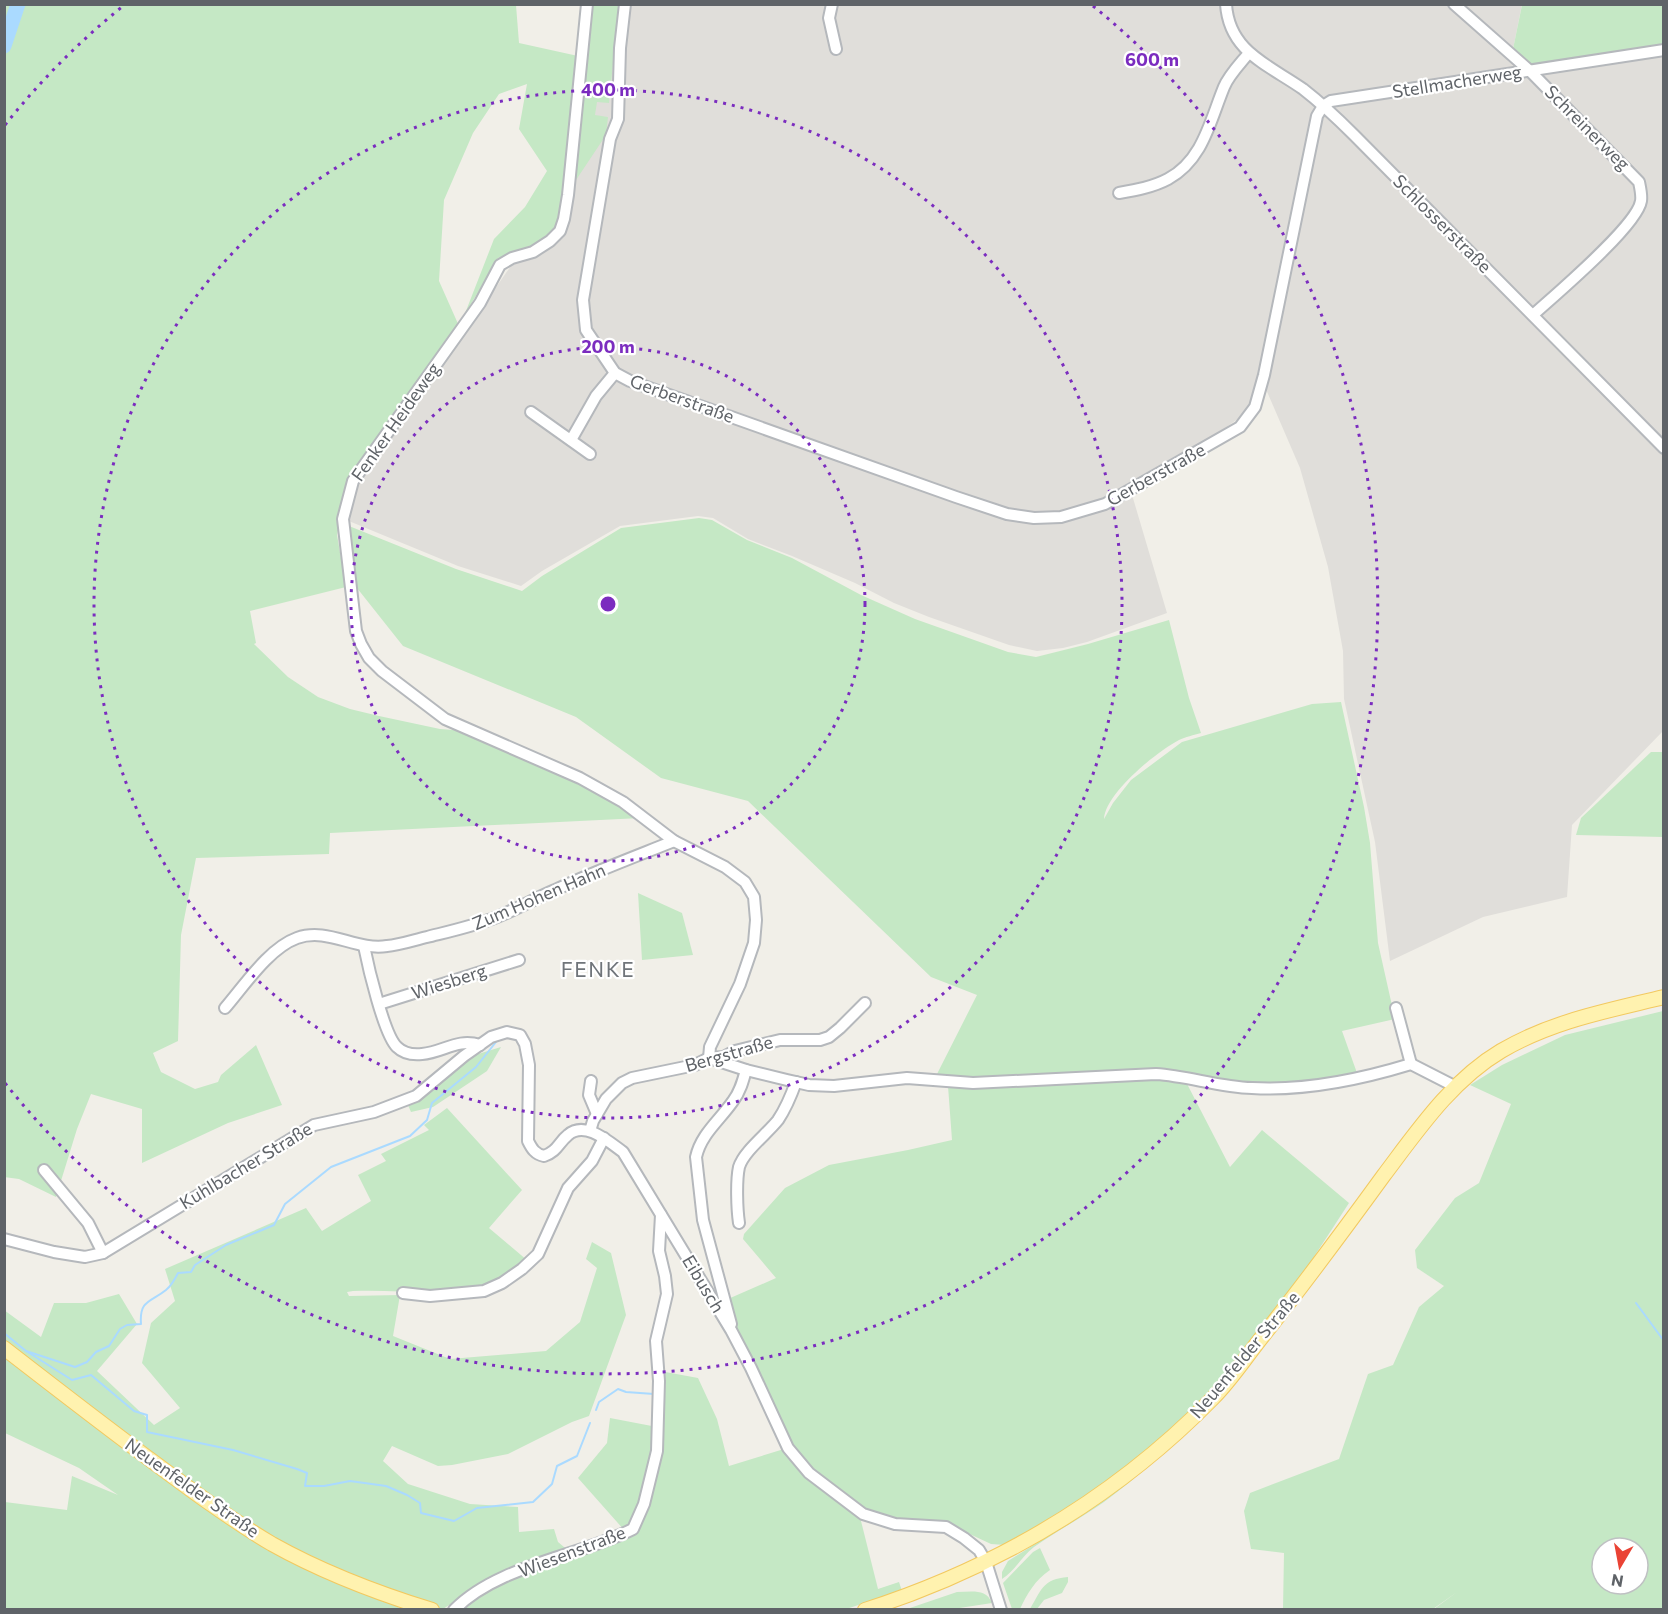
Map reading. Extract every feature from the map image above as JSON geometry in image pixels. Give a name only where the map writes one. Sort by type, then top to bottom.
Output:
[{"type":"main road","name":"Neuenfelder Straße","points":[[865,1610],[934,1585],[986,1562],[1050,1527],[1153,1455],[1215,1396],[1318,1267],[1419,1128],[1456,1086],[1476,1068],[1534,1034],[1567,1020],[1664,997]]},
{"type":"main road","name":"Neuenfelder Straße","points":[[4,1348],[210,1505],[273,1544],[338,1575],[432,1610]]},
{"type":"street","name":"Fenker Heideweg","points":[[587,4],[568,195],[560,231],[533,252],[512,258],[500,265],[480,303],[353,481],[342,519],[356,631],[365,651],[382,671],[445,719],[588,783],[622,802],[674,841],[725,867],[745,882],[754,897],[756,920],[751,953],[740,984],[710,1047],[709,1058]]},
{"type":"street","name":"Gerberstraße","points":[[625,4],[620,48],[618,119],[610,139],[583,300],[586,330],[615,374],[768,431],[1007,514],[1034,518],[1061,517],[1105,504],[1240,427],[1255,407],[1264,375],[1317,116],[1323,106]]},
{"type":"street","points":[[832,4],[829,18],[836,49]]},
{"type":"street","name":"Schlosserstraße","points":[[1226,4],[1227,16],[1235,36],[1248,54],[1304,90],[1323,106],[1664,448]]},
{"type":"street","name":"Schreinerweg","points":[[1454,4],[1530,71],[1639,182],[1641,201],[1634,217],[1609,245],[1533,315]]},
{"type":"street","name":"Stellmacherweg","points":[[1323,106],[1331,101],[1664,50]]},
{"type":"street","points":[[1119,193],[1168,179],[1184,167],[1197,151],[1210,128],[1225,85],[1248,54]]},
{"type":"street","name":"Gerberstraße","points":[[571,440],[596,396],[615,374]]},
{"type":"street","points":[[531,412],[590,454]]},
{"type":"street","name":"Zum Hohen Hahn","points":[[225,1008],[276,951],[296,939],[310,935],[325,936],[345,939],[364,946],[385,947],[473,926],[674,841]]},
{"type":"street","points":[[364,946],[369,975],[387,1031],[395,1046],[407,1054],[424,1054],[468,1041],[480,1045],[491,1037],[507,1032],[520,1035],[525,1044],[529,1065],[528,1141],[537,1154],[544,1156],[554,1152],[574,1131],[590,1131]]},
{"type":"street","name":"Wiesberg","points":[[380,1004],[519,960]]},
{"type":"street","name":"Bergstraße","points":[[590,1131],[597,1114],[613,1091],[632,1078],[694,1065],[709,1058],[724,1057],[735,1051],[780,1040],[820,1040],[829,1037],[865,1003]]},
{"type":"street","points":[[1396,1008],[1411,1064]]},
{"type":"street","name":"Kuhlbacher Straße","points":[[4,1239],[54,1252],[85,1257],[103,1253],[314,1125],[374,1112],[416,1096],[480,1045]]},
{"type":"street","points":[[709,1058],[746,1070],[809,1085],[834,1086],[907,1078],[974,1083],[1156,1074],[1177,1075],[1250,1088],[1282,1089],[1369,1075],[1411,1064],[1456,1086]]},
{"type":"street","points":[[731,1330],[732,1323],[703,1220],[696,1157],[698,1147],[707,1132],[741,1088],[746,1070]]},
{"type":"street","points":[[591,1081],[589,1095],[597,1114]]},
{"type":"street","points":[[739,1223],[739,1168],[743,1160],[777,1121],[796,1082]]},
{"type":"street","name":"Eibusch","points":[[590,1131],[604,1138],[622,1152],[731,1330],[788,1448],[809,1473],[863,1514],[895,1524],[946,1527],[979,1550],[986,1562]]},
{"type":"street","points":[[403,1293],[430,1296],[484,1291],[502,1283],[522,1269],[538,1254],[568,1188],[592,1161],[604,1138]]},
{"type":"street","points":[[44,1170],[88,1223],[103,1253]]},
{"type":"street","name":"Wiesenstraße","points":[[454,1610],[480,1588],[547,1560],[614,1539],[633,1529],[644,1504],[657,1452],[659,1381],[656,1341],[666,1294],[666,1276],[659,1251],[661,1215]]},
{"type":"street","points":[[986,1562],[1001,1610]]},
{"type":"shaded area","points":[[1522,4],[1511,59],[1524,69],[1663,51],[1663,731],[1572,825],[1567,897],[1483,917],[1390,961],[1375,842],[1344,699],[1343,651],[1328,567],[1300,468],[1265,387],[1242,416],[1201,445],[1130,488],[1167,613],[1087,642],[1063,648],[1037,651],[1009,645],[929,617],[894,603],[855,583],[748,539],[713,518],[698,516],[620,526],[542,571],[521,586],[458,566],[344,519],[355,481],[408,413],[513,263],[538,256],[566,233],[589,5]]},
{"type":"green space","points":[[5,4],[516,5],[519,43],[578,56],[565,195],[558,224],[537,245],[498,258],[464,316],[494,239],[525,207],[547,171],[519,129],[527,84],[499,94],[473,133],[444,200],[439,281],[459,326],[350,479],[337,535],[346,587],[250,611],[256,643],[254,644],[288,677],[318,697],[350,709],[379,716],[440,729],[466,731],[563,772],[641,818],[330,833],[329,854],[196,858],[181,935],[178,1041],[153,1053],[161,1072],[195,1089],[218,1082],[221,1075],[256,1045],[282,1105],[228,1123],[142,1163],[142,1109],[91,1094],[77,1129],[56,1197],[19,1179],[4,1177]]},
{"type":"green space","points":[[591,5],[619,5],[609,103],[597,102],[595,115],[608,117],[606,135],[574,183]]},
{"type":"green space","points":[[1522,5],[1663,5],[1663,48],[1534,67],[1513,49]]},
{"type":"green space","points":[[699,518],[712,520],[747,540],[792,558],[861,595],[915,619],[1008,652],[1036,657],[1169,620],[1189,698],[1201,733],[1179,740],[1145,764],[1113,798],[1104,819],[1131,780],[1182,742],[1312,704],[1341,702],[1364,807],[1370,843],[1378,943],[1395,1019],[1342,1031],[1357,1073],[1287,1086],[1247,1085],[1172,1071],[976,1081],[936,1076],[977,995],[931,977],[748,801],[661,778],[576,717],[403,646],[357,588],[349,526],[456,569],[522,591],[542,576],[621,528]]},
{"type":"green space","points":[[1651,752],[1663,752],[1663,837],[1576,835],[1581,818]]},
{"type":"green space","points":[[638,893],[682,913],[693,955],[642,960]]},
{"type":"green space","points":[[1663,1011],[1663,1609],[1434,1609],[1457,1592],[1433,1609],[1283,1609],[1284,1553],[1251,1549],[1244,1511],[1250,1493],[1339,1459],[1368,1374],[1393,1365],[1419,1307],[1444,1286],[1417,1268],[1415,1250],[1455,1198],[1479,1183],[1511,1104],[1470,1085],[1502,1065],[1565,1035]]},
{"type":"green space","points":[[501,1047],[487,1071],[433,1107],[411,1112],[408,1105],[465,1058]]},
{"type":"green space","points":[[1137,1077],[1185,1080],[1230,1167],[1262,1130],[1349,1203],[1293,1289],[1200,1405],[1151,1452],[1072,1507],[1005,1545],[991,1544],[946,1523],[895,1521],[865,1512],[810,1471],[791,1446],[738,1335],[728,1299],[776,1278],[743,1239],[744,1234],[785,1188],[829,1165],[952,1140],[948,1086]]},
{"type":"green space","points":[[447,1108],[522,1190],[489,1228],[528,1261],[513,1272],[484,1287],[452,1292],[353,1291],[347,1292],[349,1296],[400,1295],[393,1336],[450,1359],[546,1351],[580,1322],[597,1268],[586,1259],[592,1242],[611,1253],[626,1315],[589,1416],[508,1454],[438,1466],[392,1446],[383,1461],[408,1484],[470,1504],[518,1507],[519,1532],[554,1529],[558,1542],[570,1552],[477,1587],[443,1609],[352,1580],[352,1585],[402,1609],[5,1610],[5,1502],[67,1510],[72,1476],[118,1495],[79,1468],[5,1433],[4,1310],[41,1337],[54,1303],[86,1303],[119,1294],[137,1324],[97,1371],[154,1425],[180,1408],[142,1363],[151,1323],[175,1301],[165,1269],[306,1208],[322,1231],[371,1201],[358,1175],[386,1161],[381,1154],[429,1130],[424,1125]]},
{"type":"green space","points":[[1300,1298],[1257,1355],[1185,1433],[1104,1502],[1034,1547],[1002,1579],[1002,1572],[1008,1561],[1075,1519],[1133,1477]]},
{"type":"green space","points":[[660,1371],[698,1378],[717,1419],[729,1466],[784,1449],[859,1513],[878,1589],[899,1582],[902,1591],[843,1610],[460,1610],[482,1590],[633,1530],[659,1452]]},
{"type":"green space","points":[[610,1418],[657,1427],[650,1476],[630,1527],[625,1531],[578,1478],[607,1443]]},
{"type":"green space","points":[[1040,1548],[1050,1570],[1032,1588],[1020,1609],[1012,1609],[1003,1583],[1033,1552]]},
{"type":"green space","points":[[1068,1577],[1062,1593],[1044,1600],[1037,1609],[1030,1609],[1044,1586],[1053,1580]]},
{"type":"green space","points":[[957,1592],[982,1593],[992,1603],[953,1609],[907,1609]]},
{"type":"waterway","points":[[4,46],[18,4]]},
{"type":"waterway","points":[[4,1333],[26,1351],[75,1367],[87,1362],[96,1352],[109,1346],[120,1329],[127,1325],[141,1324],[144,1306],[168,1288],[178,1273],[191,1272],[195,1265],[226,1245],[274,1225],[285,1204],[331,1167],[410,1136],[427,1120],[432,1103],[476,1067],[496,1042]]},
{"type":"waterway","points":[[1636,1303],[1664,1341]]},
{"type":"waterway","points":[[26,1351],[72,1380],[91,1375],[134,1411],[147,1415],[147,1432],[233,1450],[297,1469],[307,1473],[305,1486],[324,1486],[350,1481],[386,1486],[420,1503],[421,1513],[454,1521],[477,1508],[533,1502],[552,1484],[557,1466],[577,1456],[590,1423]]},
{"type":"waterway","points":[[596,1410],[599,1402],[618,1389],[626,1392],[654,1394]]},
{"type":"district","name":"FENKE","points":[[598,970]]}]
